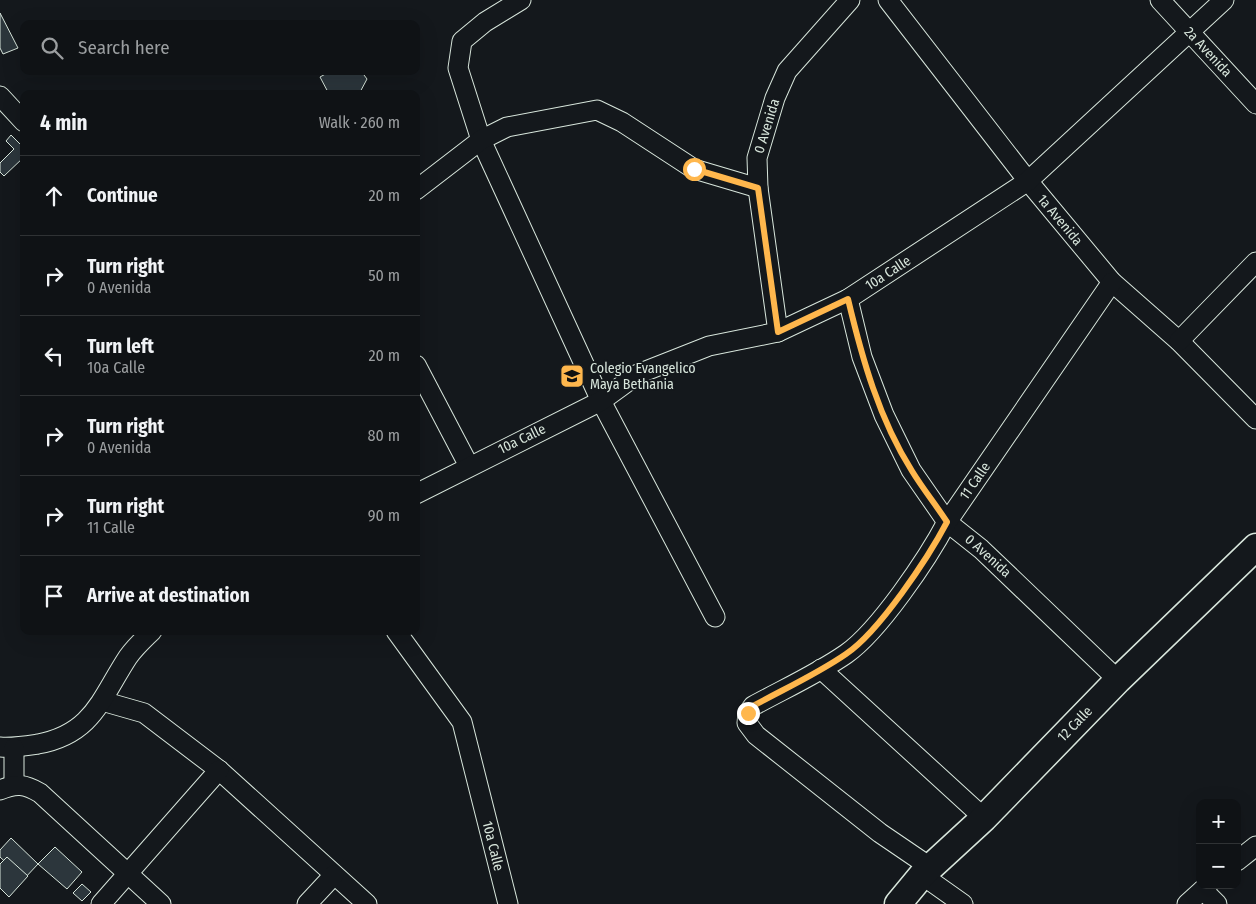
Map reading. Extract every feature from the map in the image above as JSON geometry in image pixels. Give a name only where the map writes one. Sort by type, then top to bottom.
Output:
[{"type":"street","points":[[520,0],[485,22],[462,41],[458,68],[481,140],[601,401],[715,617]]},
{"type":"street","name":"0 Avenida","points":[[778,332],[758,188],[757,158],[775,98],[787,71],[850,0]]},
{"type":"street","name":"1a Avenida","points":[[888,0],[1028,181],[1112,282],[1179,341],[1256,419]]},
{"type":"street","name":"2a Avenida","points":[[1160,0],[1256,104]]},
{"type":"street","name":"10a Calle","points":[[420,492],[601,401],[638,374],[709,346],[778,332],[848,299],[1028,181],[1224,0]]},
{"type":"street","points":[[0,96],[20,118]]},
{"type":"street","points":[[420,187],[481,140],[507,127],[597,110],[622,122],[694,169],[758,188]]},
{"type":"street","points":[[1179,341],[1256,262]]},
{"type":"street","name":"11 Calle","points":[[926,871],[756,735],[747,723],[748,713],[753,706],[847,653],[869,632],[900,594],[936,543],[947,522],[1112,282]]},
{"type":"street","name":"0 Avenida","points":[[848,299],[862,357],[884,415],[911,470],[947,522],[981,549],[1118,680]]},
{"type":"street","points":[[420,373],[469,466]]},
{"type":"street","name":"12 Calle","points":[[898,904],[926,871],[984,818],[1118,680],[1256,547]]},
{"type":"street","points":[[148,635],[129,655],[102,701],[81,728],[57,740],[7,748],[7,787],[28,786],[40,793],[161,904]]},
{"type":"street","name":"10a Calle","points":[[399,635],[462,722],[508,904]]},
{"type":"street","points":[[821,668],[984,818]]},
{"type":"street","points":[[102,701],[144,713],[220,770],[334,876],[367,904]]},
{"type":"street","points":[[101,904],[220,770]]},
{"type":"street","points":[[1241,858],[1256,846]]},
{"type":"street","points":[[926,871],[963,904]]},
{"type":"street","points":[[307,904],[334,876]]},
{"type":"street","points":[[1187,904],[1205,889]]},
{"type":"street","points":[[1207,889],[1217,904]]},
{"type":"building","points":[[0,13],[18,48],[3,54],[0,48]]},
{"type":"building","points":[[324,75],[364,75],[367,79],[361,90],[327,90],[320,77]]},
{"type":"building","points":[[11,135],[20,144],[20,161],[4,176],[0,172],[0,163],[14,149],[6,141]]},
{"type":"building","points":[[11,838],[38,864],[24,879],[0,857],[0,850]]},
{"type":"building","points":[[55,847],[82,872],[67,889],[38,864]]},
{"type":"building","points":[[7,857],[28,876],[9,897],[0,888],[0,864]]},
{"type":"building","points":[[82,884],[91,892],[82,901],[73,893]]},
{"type":"place","name":"Colegio Evangelico Maya Bethania","points":[[572,376]]},
{"type":"route","points":[[694,169],[758,188],[778,332],[848,299],[862,357],[884,415],[911,470],[947,522],[936,543],[900,594],[869,632],[847,653],[753,706],[748,713]]}]
